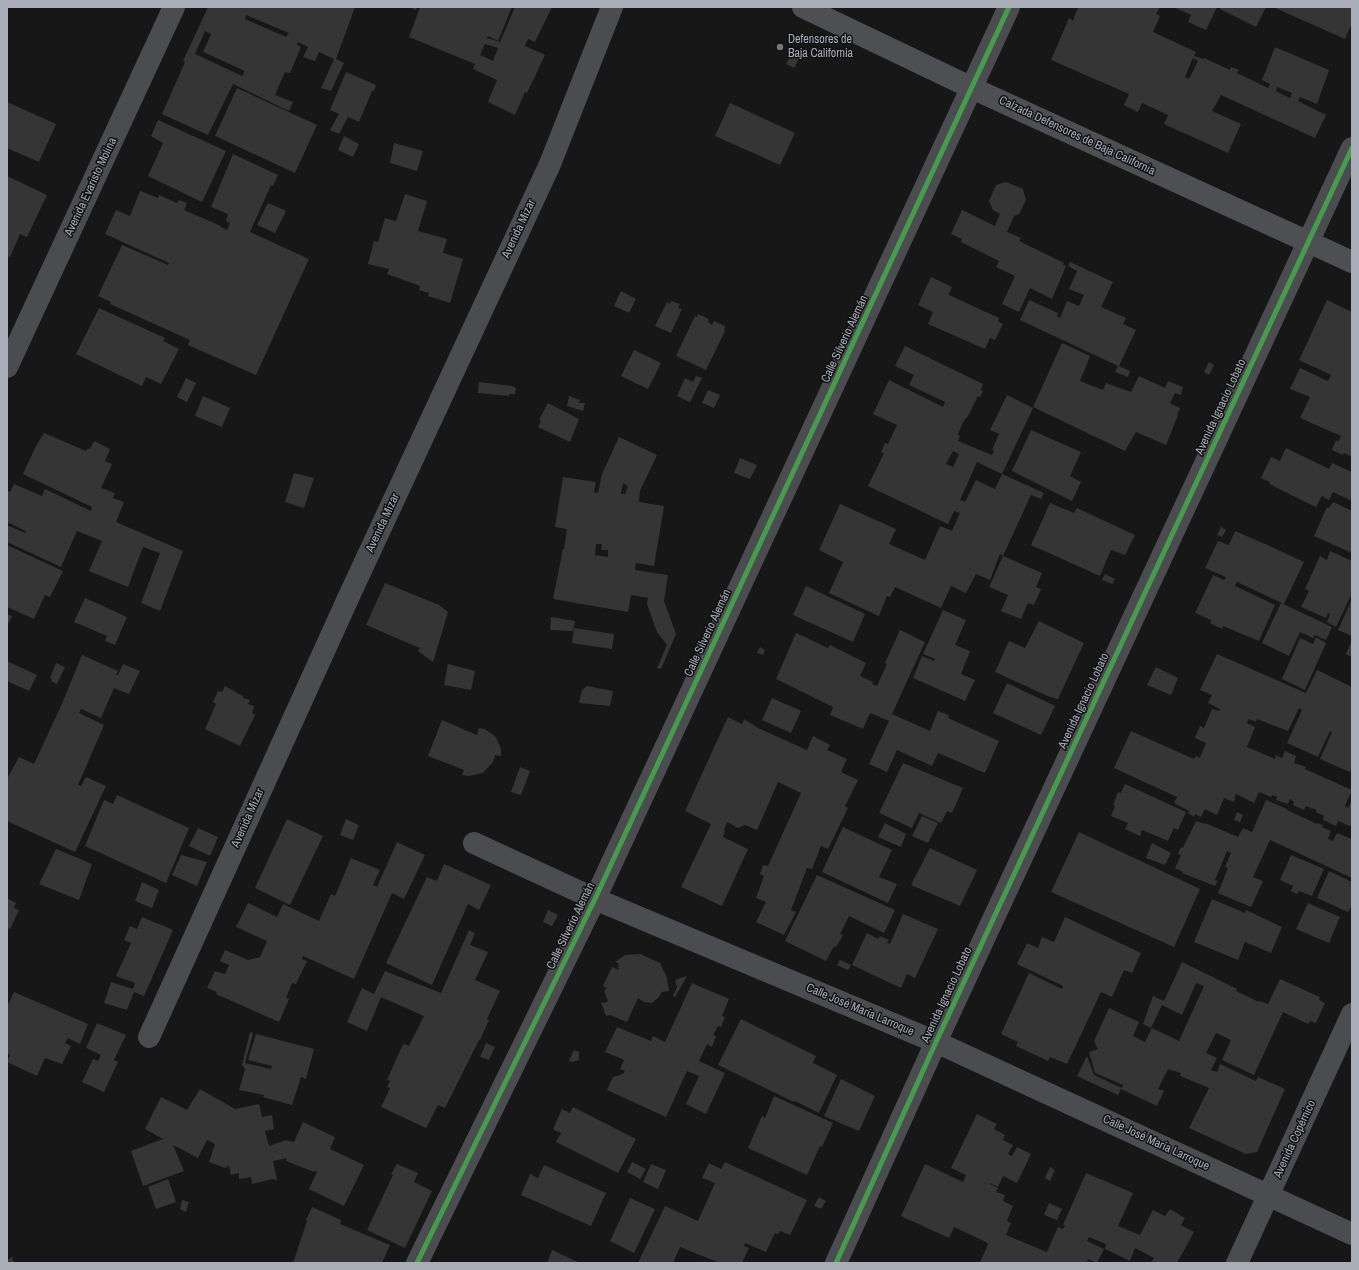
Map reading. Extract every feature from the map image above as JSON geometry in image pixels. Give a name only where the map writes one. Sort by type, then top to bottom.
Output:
[{"type":"main road","name":"Calzada Defensores de Baja California","points":[[803,7],[972,88],[1352,262]]},
{"type":"street","name":"Avenida Evaristo Molina","points":[[7,367],[174,7]]},
{"type":"street","name":"Avenida Mizar","points":[[149,1037],[353,587],[550,164],[612,7]]},
{"type":"street","name":"Calle Silverio Alemán","points":[[418,1263],[595,899],[1009,7]]},
{"type":"street","name":"Avenida Ignacio Lobato","points":[[836,1263],[936,1042],[1352,148]]},
{"type":"street","name":"Calle José María Larroque","points":[[474,843],[595,899],[936,1042],[1352,1234]]},
{"type":"street","name":"Avenida Copérnico","points":[[1237,1263],[1352,1014]]},
{"type":"building","points":[[208,7],[355,7],[336,59],[344,63],[331,91],[321,88],[334,59],[319,52],[315,61],[303,57],[308,47],[298,42],[297,45],[301,47],[290,73],[285,72],[275,95],[293,102],[289,111],[233,84],[208,135],[162,114],[185,62],[183,61]],"holes":[[[246,15],[289,33],[286,37],[245,19]],[[205,31],[211,34],[203,52],[245,71],[242,76],[195,54]]]},
{"type":"building","points":[[408,7],[417,7],[416,10]]},
{"type":"building","points":[[420,7],[512,7],[498,41],[488,36],[487,38],[500,42],[515,7],[552,7],[535,42],[528,39],[525,46],[545,55],[527,93],[525,92],[515,115],[488,102],[497,80],[473,69],[475,64],[409,37]],"holes":[[[485,44],[498,48],[493,61],[480,55]]]},
{"type":"building","points":[[1078,7],[1160,7],[1156,14],[1160,16],[1153,32],[1196,52],[1194,56],[1204,58],[1230,70],[1231,67],[1239,70],[1237,73],[1268,88],[1270,84],[1262,80],[1275,47],[1329,70],[1317,104],[1300,97],[1298,101],[1326,115],[1315,138],[1221,95],[1212,111],[1241,124],[1228,153],[1164,124],[1168,115],[1142,103],[1138,112],[1124,105],[1129,94],[1051,60],[1069,18],[1073,21]],"holes":[[[1193,58],[1198,61],[1189,79],[1185,77]],[[1277,87],[1292,93],[1290,98],[1276,91]]]},
{"type":"building","points":[[1173,7],[1217,7],[1206,30],[1188,22],[1191,15]]},
{"type":"building","points":[[1221,7],[1266,7],[1256,27],[1220,9]]},
{"type":"building","points":[[1273,7],[1352,7],[1352,23],[1345,39]]},
{"type":"building","points":[[793,50],[802,54],[794,68],[786,64]]},
{"type":"building","points":[[346,72],[376,85],[359,122],[348,117],[339,134],[330,130],[339,114],[330,110]]},
{"type":"building","points":[[237,88],[317,125],[295,173],[215,136]]},
{"type":"building","points":[[7,102],[56,124],[39,162],[7,148]]},
{"type":"building","points":[[730,103],[795,133],[780,165],[715,136]]},
{"type":"building","points":[[158,120],[226,151],[202,202],[148,176],[163,143],[151,136]]},
{"type":"building","points":[[344,136],[359,144],[353,157],[338,150]]},
{"type":"building","points":[[394,143],[423,151],[417,171],[390,163]]},
{"type":"building","points":[[233,154],[278,175],[273,186],[271,185],[250,232],[309,259],[256,375],[188,345],[190,340],[110,304],[111,302],[98,296],[122,245],[168,265],[169,263],[105,234],[116,210],[130,216],[140,191],[158,198],[159,195],[177,203],[179,200],[187,203],[184,210],[227,230],[230,223],[226,221],[228,214],[211,207]]},
{"type":"building","points":[[7,176],[47,195],[27,237],[20,234],[10,257],[7,256]]},
{"type":"building","points":[[1006,182],[1023,189],[1026,200],[1019,214],[1014,216],[1007,232],[1021,238],[1019,241],[1064,263],[1063,265],[1066,266],[1052,299],[1030,288],[1019,312],[1002,304],[1015,276],[996,267],[999,261],[961,242],[962,239],[951,234],[962,210],[995,226],[1000,214],[993,210],[989,201],[996,185]]},
{"type":"building","points":[[405,194],[427,201],[418,231],[447,239],[443,253],[463,259],[450,303],[428,296],[429,293],[419,290],[420,286],[387,274],[389,269],[368,264],[374,241],[378,242],[385,218],[396,221]]},
{"type":"building","points":[[268,203],[286,211],[275,233],[257,225]]},
{"type":"building","points":[[1070,262],[1113,282],[1101,307],[1126,318],[1123,324],[1136,330],[1119,366],[1130,371],[1128,377],[1115,372],[1118,366],[1020,320],[1029,300],[1058,313],[1057,316],[1060,318],[1067,301],[1079,306],[1084,295],[1069,289],[1077,271],[1068,266]]},
{"type":"building","points":[[931,277],[952,287],[948,296],[949,295],[999,318],[998,321],[1003,324],[995,340],[990,338],[985,349],[928,324],[933,312],[918,305]]},
{"type":"building","points":[[621,291],[636,299],[629,313],[614,306]]},
{"type":"building","points":[[1327,300],[1352,312],[1352,457],[1332,450],[1336,440],[1338,442],[1341,436],[1300,418],[1310,397],[1290,389],[1300,368],[1328,381],[1331,375],[1299,360]]},
{"type":"building","points":[[671,301],[680,304],[678,308],[682,309],[671,333],[655,326],[667,302],[670,304]]},
{"type":"building","points":[[99,308],[165,338],[163,341],[179,349],[161,384],[146,377],[142,386],[76,354]]},
{"type":"building","points":[[698,314],[709,319],[708,322],[712,325],[714,321],[725,326],[725,331],[706,370],[676,356],[695,316],[697,317]]},
{"type":"building","points":[[1062,343],[1090,356],[1080,381],[1103,390],[1106,383],[1131,392],[1139,376],[1165,388],[1168,381],[1183,387],[1181,395],[1175,393],[1170,403],[1180,408],[1166,445],[1136,432],[1125,451],[1033,407]]},
{"type":"building","points":[[905,346],[983,384],[981,390],[983,391],[980,397],[978,396],[967,418],[962,424],[958,435],[960,436],[958,441],[992,455],[994,451],[992,450],[999,434],[990,430],[1007,395],[1033,408],[1002,474],[1044,493],[1041,499],[1031,495],[1003,556],[1000,554],[990,580],[976,574],[966,593],[951,586],[941,608],[895,587],[890,597],[887,596],[879,616],[829,593],[843,562],[819,550],[840,504],[896,529],[889,544],[925,560],[940,526],[952,531],[960,513],[954,511],[948,524],[868,486],[884,453],[881,452],[885,443],[888,444],[897,425],[873,414],[889,380],[943,407],[945,402],[909,385],[914,375],[895,366]],"holes":[[[953,451],[959,454],[953,467],[946,464]],[[977,462],[1002,474],[995,489],[976,480],[965,502],[960,500]]]},
{"type":"building","points":[[634,350],[661,363],[648,389],[621,376]]},
{"type":"building","points":[[1209,362],[1214,365],[1209,375],[1204,372]]},
{"type":"building","points":[[696,376],[702,378],[690,402],[677,396],[685,378],[693,382]]},
{"type":"building","points":[[186,378],[196,383],[187,402],[177,397]]},
{"type":"building","points":[[479,382],[512,386],[516,388],[515,394],[509,394],[509,396],[478,393]]},
{"type":"building","points":[[708,390],[720,395],[714,408],[702,403]]},
{"type":"building","points":[[203,396],[230,408],[222,427],[195,416]]},
{"type":"building","points":[[569,396],[580,400],[579,403],[585,403],[583,411],[567,406]]},
{"type":"building","points":[[548,403],[579,419],[570,442],[538,427],[541,421],[539,420]]},
{"type":"building","points":[[1031,430],[1081,452],[1070,476],[1081,482],[1072,501],[1012,471]]},
{"type":"building","points":[[44,433],[86,451],[88,448],[90,449],[94,441],[110,449],[105,461],[112,464],[101,488],[115,493],[113,498],[124,502],[116,522],[183,551],[160,611],[141,603],[160,553],[143,547],[128,587],[89,571],[102,541],[77,531],[61,567],[7,542],[7,525],[25,533],[26,531],[7,522],[7,490],[10,492],[14,484],[42,496],[45,489],[91,511],[92,507],[23,474]]},
{"type":"building","points":[[619,437],[657,455],[640,491],[639,502],[664,506],[654,566],[636,563],[635,570],[668,575],[664,601],[676,634],[661,669],[657,668],[667,645],[657,632],[647,604],[648,598],[631,595],[628,612],[553,599],[567,529],[555,527],[563,477],[596,482],[594,492],[598,493],[602,474]],"holes":[[[623,483],[628,486],[625,494],[621,494]],[[596,544],[602,544],[601,550],[608,550],[608,557],[595,555]]]},
{"type":"building","points":[[1286,448],[1329,469],[1332,463],[1352,472],[1352,501],[1333,492],[1329,500],[1322,496],[1316,507],[1269,484],[1270,482],[1261,478],[1271,457],[1280,461]]},
{"type":"building","points":[[740,458],[757,465],[750,479],[734,473]]},
{"type":"building","points":[[294,473],[314,478],[304,508],[285,502]]},
{"type":"building","points":[[1333,502],[1352,511],[1352,553],[1314,536],[1327,507],[1329,508]]},
{"type":"building","points":[[1050,503],[1074,513],[1077,508],[1135,535],[1125,555],[1111,550],[1100,576],[1031,545]]},
{"type":"building","points":[[1221,527],[1226,530],[1222,537],[1217,535]]},
{"type":"building","points":[[1235,531],[1304,562],[1284,604],[1237,582],[1235,586],[1275,605],[1259,641],[1223,626],[1222,629],[1210,623],[1211,620],[1195,613],[1213,575],[1224,580],[1226,577],[1205,568],[1218,541],[1229,545]]},
{"type":"building","points":[[7,545],[63,571],[50,597],[45,595],[34,619],[7,607]]},
{"type":"building","points":[[1330,551],[1352,561],[1352,593],[1336,627],[1327,622],[1330,614],[1328,613],[1326,618],[1301,607],[1309,591],[1305,589],[1320,556],[1327,560]]},
{"type":"building","points":[[1003,556],[1042,573],[1036,587],[1041,589],[1034,605],[1028,603],[1021,619],[1001,611],[1008,595],[989,587]]},
{"type":"building","points":[[1105,574],[1115,579],[1112,584],[1102,580]]},
{"type":"building","points":[[385,583],[439,605],[448,612],[433,662],[418,651],[420,648],[366,625]]},
{"type":"building","points":[[806,586],[865,614],[853,642],[793,615]]},
{"type":"building","points":[[85,598],[127,617],[115,645],[105,641],[107,636],[74,622]]},
{"type":"building","points":[[1352,599],[1352,636],[1338,630]]},
{"type":"building","points":[[1281,603],[1332,627],[1326,640],[1315,635],[1313,638],[1300,632],[1289,656],[1262,643]]},
{"type":"building","points":[[943,610],[966,620],[955,645],[970,651],[961,674],[975,680],[965,701],[913,678],[922,656],[934,661],[935,659],[923,654]]},
{"type":"building","points":[[7,614],[12,616],[7,626]]},
{"type":"building","points":[[551,617],[575,621],[573,631],[550,630]]},
{"type":"building","points":[[1039,621],[1084,643],[1058,699],[1050,697],[995,672],[1009,641],[1025,648]]},
{"type":"building","points":[[574,628],[614,634],[612,649],[572,643]]},
{"type":"building","points":[[900,630],[925,642],[892,714],[930,731],[938,711],[949,715],[948,718],[999,741],[985,773],[938,753],[932,766],[897,750],[887,772],[869,764],[889,721],[870,713],[863,729],[830,715],[833,707],[776,679],[796,633],[828,648],[830,645],[866,663],[860,676],[873,682],[872,684],[877,686],[887,664],[885,663]]},
{"type":"building","points":[[1316,637],[1326,643],[1305,690],[1282,679],[1300,638],[1313,644]]},
{"type":"building","points":[[1352,640],[1352,657],[1346,654]]},
{"type":"building","points":[[760,647],[765,650],[763,655],[757,653]]},
{"type":"building","points":[[1217,654],[1306,693],[1317,670],[1352,687],[1352,768],[1350,772],[1320,759],[1332,732],[1330,731],[1318,757],[1287,743],[1302,710],[1299,708],[1288,731],[1257,719],[1256,722],[1248,719],[1247,723],[1255,727],[1247,747],[1275,759],[1276,755],[1282,758],[1285,751],[1296,756],[1294,763],[1306,767],[1305,769],[1352,790],[1345,806],[1348,808],[1352,800],[1352,827],[1338,821],[1336,826],[1323,820],[1324,816],[1316,812],[1317,810],[1306,806],[1304,810],[1293,805],[1294,802],[1290,799],[1288,804],[1276,800],[1277,797],[1272,795],[1271,797],[1259,792],[1254,803],[1236,794],[1234,802],[1224,798],[1217,815],[1205,809],[1201,817],[1195,814],[1194,817],[1188,813],[1189,811],[1174,803],[1177,797],[1114,768],[1131,731],[1194,759],[1196,756],[1200,758],[1206,743],[1195,738],[1200,726],[1204,728],[1212,709],[1219,711],[1220,709],[1208,703],[1212,695],[1200,690]]},
{"type":"building","points":[[82,655],[118,671],[116,675],[118,675],[123,664],[140,671],[129,694],[114,688],[101,718],[81,709],[79,713],[104,725],[78,785],[81,786],[86,777],[106,786],[75,852],[7,821],[7,779],[19,757],[34,764],[61,706]]},
{"type":"building","points":[[7,661],[37,675],[29,691],[7,681]]},
{"type":"building","points":[[56,663],[65,667],[57,684],[51,681],[52,679],[50,678]]},
{"type":"building","points":[[448,664],[475,671],[471,690],[444,685]]},
{"type":"building","points":[[1156,667],[1178,678],[1171,695],[1147,685]]},
{"type":"building","points":[[1007,683],[1055,706],[1041,735],[993,713]]},
{"type":"building","points":[[225,686],[243,696],[243,698],[250,700],[248,704],[254,706],[252,713],[255,715],[240,746],[205,729],[216,704],[213,702],[218,691],[222,692]]},
{"type":"building","points":[[587,686],[613,691],[610,706],[579,703],[582,690]]},
{"type":"building","points":[[772,698],[801,711],[791,733],[762,720]]},
{"type":"building","points":[[728,717],[742,724],[744,719],[758,728],[807,750],[813,736],[830,745],[827,750],[847,759],[841,772],[858,780],[845,806],[848,808],[828,849],[821,846],[812,869],[807,868],[791,910],[796,912],[784,935],[756,922],[766,902],[756,898],[764,876],[760,874],[763,865],[768,866],[801,793],[778,782],[757,830],[745,825],[738,828],[727,822],[723,837],[748,849],[722,906],[681,887],[711,824],[685,811]]},
{"type":"building","points":[[442,720],[477,735],[479,728],[485,729],[496,737],[501,749],[501,756],[495,755],[493,762],[483,773],[469,776],[462,775],[464,770],[428,756]]},
{"type":"building","points":[[903,763],[963,788],[952,813],[947,811],[941,823],[919,813],[912,828],[879,813]]},
{"type":"building","points":[[520,767],[530,771],[521,795],[511,792]]},
{"type":"building","points":[[1125,784],[1186,812],[1178,830],[1174,828],[1168,841],[1142,830],[1140,836],[1125,829],[1128,823],[1111,816],[1118,792],[1121,793]]},
{"type":"building","points":[[117,795],[189,828],[166,883],[85,846],[104,800],[113,804]]},
{"type":"building","points":[[1266,800],[1317,824],[1323,825],[1322,827],[1331,831],[1328,839],[1333,841],[1337,833],[1352,839],[1352,878],[1270,840],[1253,877],[1263,881],[1251,907],[1218,893],[1228,868],[1225,867],[1231,853],[1227,851],[1215,880],[1218,881],[1215,886],[1182,873],[1183,872],[1175,868],[1181,855],[1178,854],[1181,847],[1183,848],[1196,821],[1205,823],[1238,837],[1243,828],[1252,832]]},
{"type":"building","points":[[1237,812],[1243,815],[1240,822],[1234,820]]},
{"type":"building","points":[[922,816],[938,823],[928,843],[912,836]]},
{"type":"building","points":[[287,819],[323,836],[290,905],[255,888]]},
{"type":"building","points":[[346,819],[359,825],[353,840],[340,835]]},
{"type":"building","points":[[885,823],[906,834],[901,847],[878,837]]},
{"type":"building","points":[[843,827],[892,850],[879,877],[897,884],[888,903],[822,872]]},
{"type":"building","points":[[198,828],[218,837],[210,856],[189,846]]},
{"type":"building","points":[[1079,832],[1200,889],[1174,947],[1051,892]]},
{"type":"building","points":[[397,842],[425,855],[404,899],[392,893],[354,979],[303,956],[302,959],[307,961],[296,984],[292,983],[286,998],[289,999],[279,1022],[216,994],[217,992],[207,988],[215,971],[225,974],[229,965],[220,961],[225,950],[248,960],[260,957],[267,941],[236,927],[248,903],[277,917],[283,904],[319,921],[331,894],[335,896],[351,858],[380,870],[373,885],[377,887]]},
{"type":"building","points":[[1152,843],[1171,853],[1165,865],[1146,858]]},
{"type":"building","points":[[930,848],[977,870],[960,906],[911,885]]},
{"type":"building","points":[[56,849],[92,864],[79,900],[39,884]]},
{"type":"building","points":[[181,855],[207,862],[197,886],[172,875]]},
{"type":"building","points":[[1291,855],[1324,869],[1312,896],[1299,891],[1297,894],[1291,891],[1293,886],[1280,880]]},
{"type":"building","points":[[444,864],[491,885],[479,910],[468,904],[432,985],[386,963],[427,877],[437,881]]},
{"type":"building","points":[[1329,871],[1352,882],[1352,905],[1348,912],[1317,898]]},
{"type":"building","points":[[817,875],[895,910],[884,933],[849,916],[840,934],[843,935],[836,947],[834,946],[826,961],[785,941]]},
{"type":"building","points":[[142,882],[159,890],[152,908],[135,901]]},
{"type":"building","points":[[7,898],[16,903],[14,908],[19,910],[10,929],[7,928]]},
{"type":"building","points":[[1212,899],[1245,913],[1246,910],[1282,927],[1271,953],[1245,942],[1238,960],[1194,942]]},
{"type":"building","points":[[1308,903],[1340,917],[1329,943],[1296,929]]},
{"type":"building","points":[[548,910],[558,915],[552,926],[543,922]]},
{"type":"building","points":[[903,914],[938,929],[915,978],[907,974],[901,988],[852,965],[867,933],[878,939],[880,936],[889,940],[887,943],[890,944]]},
{"type":"building","points":[[142,917],[173,930],[144,996],[134,992],[127,1010],[104,1003],[111,982],[133,989],[135,983],[116,976],[131,943],[124,940],[130,926],[137,929]]},
{"type":"building","points":[[1065,917],[1141,953],[1132,973],[1124,970],[1112,997],[1101,992],[1067,1064],[1050,1057],[1048,1061],[1016,1046],[1018,1042],[1001,1034],[1029,973],[1062,989],[1063,986],[1017,964],[1027,943],[1038,948],[1042,937],[1054,942]]},
{"type":"building","points":[[469,930],[475,933],[470,945],[488,952],[475,980],[500,991],[487,1019],[489,1020],[480,1040],[445,1108],[438,1105],[426,1128],[381,1107],[390,1088],[387,1087],[390,1081],[387,1080],[403,1044],[409,1046],[424,1016],[381,997],[367,1031],[347,1022],[362,988],[374,994],[385,971],[441,993]]},
{"type":"building","points":[[640,954],[660,963],[667,978],[669,991],[662,992],[652,1003],[644,1002],[638,998],[627,1022],[610,1015],[606,1016],[601,1002],[604,1003],[608,1001],[604,991],[607,988],[603,986],[612,967],[619,970],[618,963],[615,962],[625,955]]},
{"type":"building","points":[[840,960],[851,965],[848,970],[837,965]]},
{"type":"building","points":[[1182,962],[1237,989],[1236,991],[1259,1002],[1268,1004],[1280,979],[1320,997],[1319,1000],[1325,1003],[1316,1023],[1310,1021],[1308,1024],[1283,1012],[1254,1075],[1222,1060],[1231,1040],[1216,1033],[1206,1053],[1217,1058],[1211,1070],[1217,1072],[1220,1064],[1256,1081],[1258,1077],[1285,1089],[1257,1152],[1246,1154],[1189,1128],[1209,1088],[1180,1076],[1181,1073],[1168,1069],[1158,1089],[1164,1091],[1157,1106],[1121,1089],[1118,1095],[1077,1076],[1087,1056],[1094,1075],[1122,1088],[1123,1085],[1095,1073],[1089,1052],[1098,1049],[1094,1041],[1109,1008],[1139,1022],[1133,1036],[1145,1042],[1152,1028],[1179,1041],[1204,986],[1196,983],[1182,1015],[1162,1005],[1151,1028],[1143,1024],[1153,996],[1164,1001]]},
{"type":"building","points":[[687,976],[675,997],[673,996],[677,987],[675,980]]},
{"type":"building","points":[[692,983],[729,999],[722,1016],[725,1017],[721,1027],[718,1026],[713,1035],[716,1036],[712,1047],[707,1044],[699,1061],[725,1073],[706,1114],[686,1104],[699,1076],[687,1071],[666,1117],[607,1090],[613,1077],[623,1074],[625,1071],[620,1069],[624,1060],[605,1052],[617,1027],[651,1041],[653,1036],[665,1042]]},
{"type":"building","points":[[14,992],[88,1024],[80,1044],[68,1038],[65,1043],[71,1046],[62,1064],[45,1058],[37,1076],[7,1062],[10,1055],[7,1053],[7,1002],[9,1003]]},
{"type":"building","points":[[741,1019],[816,1056],[813,1063],[837,1075],[819,1113],[718,1065]]},
{"type":"building","points":[[97,1023],[126,1035],[114,1060],[118,1062],[104,1092],[82,1082],[93,1059],[98,1061],[101,1055],[86,1048]]},
{"type":"building","points":[[250,1032],[253,1033],[245,1063],[271,1069],[272,1066],[248,1060],[256,1034],[314,1049],[306,1079],[301,1077],[292,1105],[263,1097],[264,1095],[239,1090],[245,1069],[242,1065]]},
{"type":"building","points":[[486,1043],[495,1047],[489,1060],[480,1057]]},
{"type":"building","points":[[574,1050],[579,1052],[579,1060],[572,1062],[569,1061]]},
{"type":"building","points":[[841,1079],[875,1096],[859,1131],[824,1116]]},
{"type":"building","points":[[200,1089],[235,1109],[259,1104],[262,1117],[272,1115],[274,1129],[265,1131],[269,1146],[286,1140],[294,1142],[303,1122],[335,1137],[330,1149],[364,1165],[344,1206],[309,1189],[317,1172],[286,1161],[287,1158],[273,1161],[277,1180],[272,1179],[252,1184],[251,1177],[239,1179],[239,1173],[231,1175],[229,1166],[225,1168],[209,1162],[215,1144],[207,1140],[198,1158],[173,1145],[184,1171],[143,1186],[131,1151],[163,1139],[145,1129],[161,1097],[187,1110]]},
{"type":"building","points":[[774,1096],[833,1123],[822,1147],[820,1146],[807,1175],[748,1148],[762,1116],[765,1118]]},
{"type":"building","points":[[573,1107],[636,1139],[618,1173],[556,1142],[561,1133],[553,1129],[562,1109],[570,1113]]},
{"type":"building","points":[[977,1114],[997,1124],[994,1129],[1005,1135],[1003,1140],[1013,1145],[1008,1154],[1012,1156],[1017,1147],[1031,1154],[1017,1183],[1003,1176],[998,1187],[990,1183],[998,1188],[996,1192],[1005,1195],[1003,1201],[1013,1206],[1007,1221],[1011,1223],[1006,1235],[1047,1252],[1058,1227],[1063,1229],[1065,1226],[1063,1225],[1086,1173],[1133,1193],[1118,1226],[1140,1235],[1153,1210],[1165,1216],[1170,1209],[1185,1218],[1181,1225],[1194,1232],[1177,1263],[1151,1263],[1154,1258],[1135,1248],[1130,1261],[1105,1249],[1106,1244],[1089,1237],[1087,1241],[1104,1249],[1097,1263],[1088,1259],[1087,1261],[1092,1263],[980,1263],[988,1244],[986,1242],[954,1227],[949,1238],[901,1216],[925,1164],[963,1182],[966,1175],[951,1168]]},
{"type":"building","points":[[632,1162],[646,1169],[640,1179],[627,1172]]},
{"type":"building","points":[[725,1162],[807,1200],[790,1235],[780,1231],[778,1234],[775,1233],[766,1252],[745,1243],[744,1246],[749,1248],[742,1263],[720,1263],[680,1247],[673,1263],[638,1263],[665,1206],[698,1221],[715,1183],[702,1178],[709,1163],[721,1169]]},
{"type":"building","points":[[397,1164],[418,1173],[414,1182],[432,1191],[405,1248],[367,1230],[393,1175],[391,1174]]},
{"type":"building","points":[[651,1164],[666,1170],[658,1189],[643,1182]]},
{"type":"building","points":[[544,1165],[606,1193],[591,1226],[521,1195],[530,1174],[538,1178]]},
{"type":"building","points":[[1050,1167],[1055,1170],[1050,1181],[1045,1178]]},
{"type":"building","points":[[168,1179],[176,1202],[156,1209],[148,1187]]},
{"type":"building","points":[[819,1197],[826,1201],[821,1209],[814,1206]]},
{"type":"building","points":[[630,1198],[655,1209],[634,1253],[610,1241]]},
{"type":"building","points":[[182,1200],[189,1202],[186,1212],[180,1209]]},
{"type":"building","points":[[1049,1203],[1062,1209],[1057,1220],[1044,1215]]},
{"type":"building","points":[[312,1207],[341,1220],[340,1224],[390,1245],[382,1263],[293,1263],[307,1221],[306,1220]]},
{"type":"building","points":[[552,1250],[580,1263],[547,1263]]},
{"type":"building","points":[[12,1257],[14,1263],[7,1263],[7,1260]]},
{"type":"cycle path","points":[[417,1263],[595,899],[1009,7]]},
{"type":"cycle path","points":[[836,1263],[936,1042],[1352,148]]},
{"type":"place","name":"Defensores de Baja California","points":[[780,47]]}]
